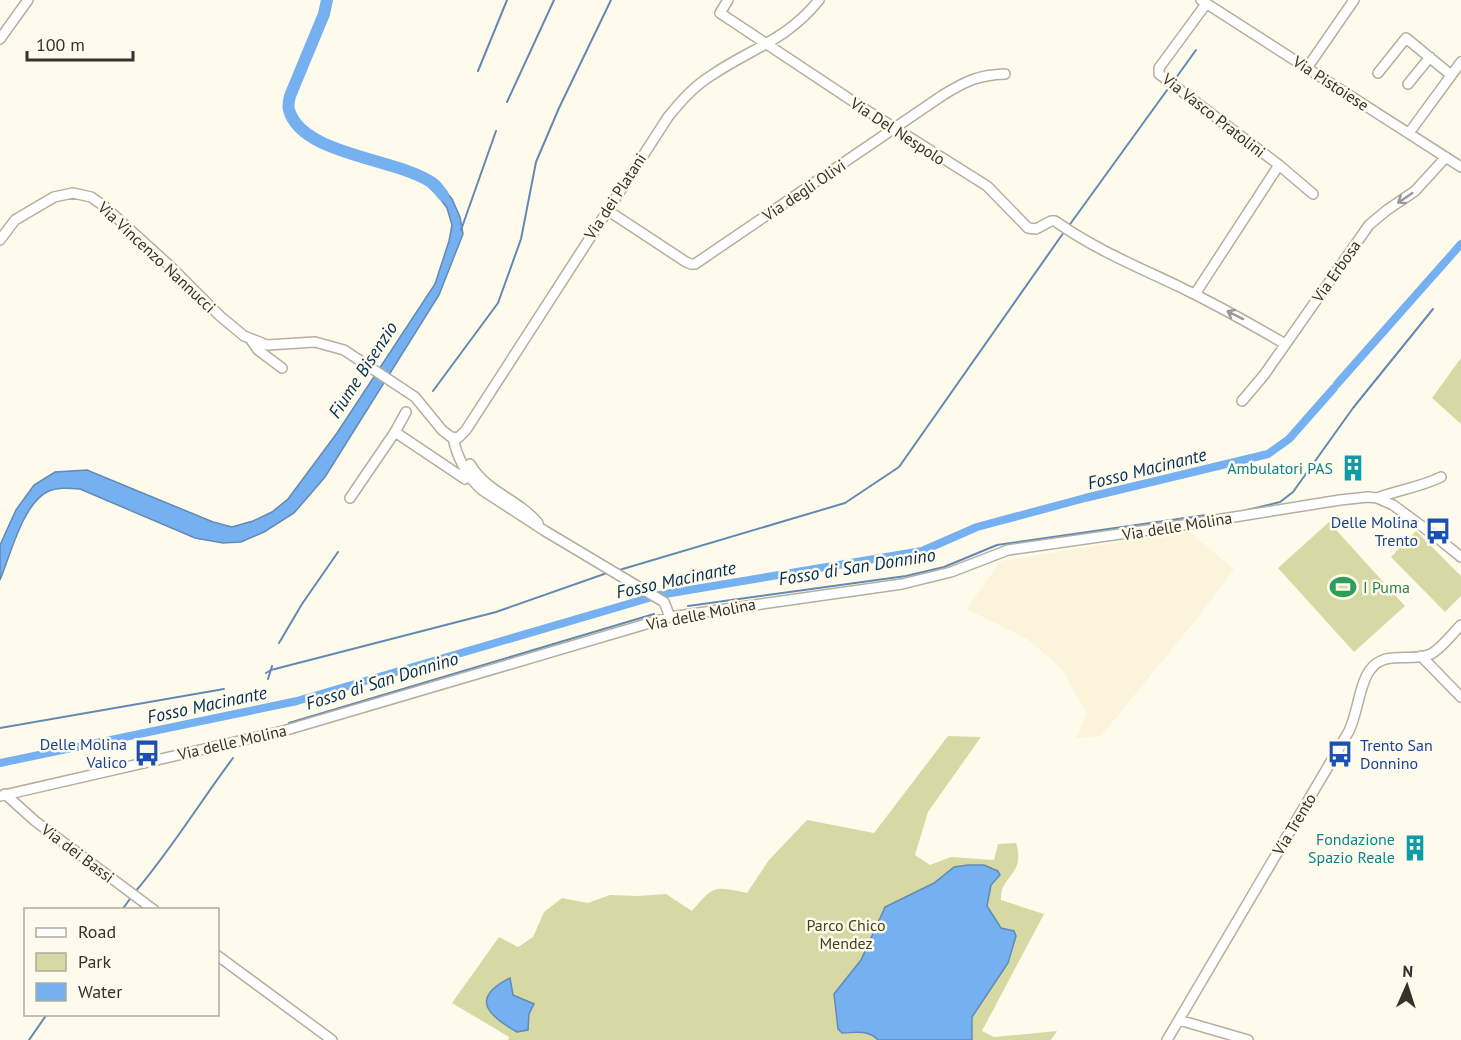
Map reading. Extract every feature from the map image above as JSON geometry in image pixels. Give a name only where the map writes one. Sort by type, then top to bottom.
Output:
[{"type":"street","points":[[0,39],[28,0]]},
{"type":"street","name":"Via Del Nespolo","points":[[728,0],[720,13],[895,129],[991,189],[1023,224],[1034,230],[1052,220],[1057,222],[1074,235],[1111,256],[1195,294]]},
{"type":"street","name":"Via dei Platani","points":[[456,438],[466,430],[665,121],[687,95],[711,75],[786,32],[819,0]]},
{"type":"street","points":[[1307,68],[1354,0]]},
{"type":"street","name":"Via Pistoiese","points":[[1204,2],[1461,167]]},
{"type":"street","name":"Via Vasco Pratolini","points":[[1204,2],[1159,68],[1160,76],[1279,165],[1313,194]]},
{"type":"street","points":[[1378,73],[1406,38],[1452,75]]},
{"type":"street","points":[[1408,84],[1430,57]]},
{"type":"street","points":[[1409,133],[1461,62]]},
{"type":"street","name":"Via degli Olivi","points":[[607,210],[693,264],[967,81],[984,75],[1005,74]]},
{"type":"street","name":"Via Erbosa","points":[[1242,401],[1264,375],[1369,225],[1425,182],[1446,157]]},
{"type":"street","name":"Via Vasco Pratolini","points":[[1195,294],[1279,165]]},
{"type":"street","name":"Via Vincenzo Nannucci","points":[[0,240],[15,220],[54,196],[73,193],[86,195],[104,206],[237,331],[251,340],[267,345],[315,342],[344,350],[415,397],[442,430],[456,438]]},
{"type":"street","points":[[1195,294],[1243,318],[1286,344]]},
{"type":"street","name":"Via Vincenzo Nannucci","points":[[251,340],[258,350],[282,368]]},
{"type":"street","points":[[350,498],[406,412]]},
{"type":"street","points":[[395,432],[465,479],[472,474]]},
{"type":"street","points":[[456,438],[472,474],[530,513],[545,531],[658,599],[667,607],[670,617]]},
{"type":"street","name":"Via delle Molina","points":[[2,795],[283,731],[670,617],[902,584],[951,572],[1008,550],[1340,500],[1377,498],[1395,491],[1425,485],[1441,477]]},
{"type":"street","points":[[1377,498],[1393,505],[1461,557]]},
{"type":"street","name":"Via Trento","points":[[1167,1040],[1349,731],[1355,719],[1368,672],[1385,659],[1421,656],[1435,651],[1461,625]]},
{"type":"street","points":[[1421,656],[1461,697]]},
{"type":"street","name":"Via dei Bassi","points":[[2,795],[153,908]]},
{"type":"street","points":[[219,957],[332,1040]]},
{"type":"street","points":[[1179,1020],[1248,1040]]},
{"type":"shaded area","points":[[1188,531],[1234,569],[1199,616],[1101,736],[1076,738],[1087,714],[1061,668],[1026,638],[966,609],[1001,561]]},
{"type":"green space","points":[[1461,358],[1461,424],[1432,398]]},
{"type":"green space","points":[[1329,522],[1405,606],[1354,652],[1278,568]]},
{"type":"green space","points":[[1416,531],[1461,576],[1461,596],[1445,612],[1391,557]]},
{"type":"green space","name":"Parco Chico Mendez","points":[[948,736],[981,737],[928,812],[915,855],[930,865],[951,857],[994,860],[998,844],[1016,843],[1018,862],[1001,892],[1001,900],[1044,914],[982,1031],[994,1037],[1057,1031],[1051,1040],[508,1040],[509,1037],[452,1003],[499,937],[518,947],[533,937],[544,912],[562,898],[588,903],[610,895],[666,894],[692,911],[705,896],[715,890],[728,889],[747,893],[769,860],[807,820],[874,833]]},
{"type":"water","points":[[437,181],[452,199],[460,217],[463,234],[439,295],[325,477],[294,513],[264,532],[241,542],[223,543],[195,538],[80,489],[54,489],[38,498],[31,507],[18,532],[0,580],[0,545],[16,510],[34,485],[55,472],[87,470],[213,522],[232,527],[272,512],[288,499],[337,433],[435,284],[452,225],[447,208],[429,187]]},
{"type":"water","points":[[984,865],[998,871],[1000,875],[991,885],[987,906],[1001,928],[1014,931],[1016,936],[1008,963],[972,1017],[972,1040],[878,1040],[865,1033],[842,1033],[838,1029],[834,994],[861,960],[885,907],[934,883],[954,867]]},
{"type":"water","points":[[510,978],[513,995],[534,1004],[529,1014],[528,1030],[517,1032],[506,1026],[491,1013],[487,1006],[490,992]]},
{"type":"waterway","name":"Fiume Bisenzio","points":[[327,0],[324,14],[290,96],[289,110],[298,125],[312,137],[331,147],[418,175],[434,184],[443,195]]},
{"type":"waterway","points":[[478,71],[507,0]]},
{"type":"waterway","points":[[507,102],[554,0]]},
{"type":"waterway","points":[[433,391],[498,303],[521,239],[536,162],[559,108],[611,0]]},
{"type":"waterway","points":[[1173,82],[1196,50]]},
{"type":"waterway","points":[[1068,227],[1170,86]]},
{"type":"waterway","points":[[461,230],[496,131]]},
{"type":"waterway","points":[[616,571],[845,503],[899,467],[1064,232]]},
{"type":"waterway","name":"Fosso Macinante","points":[[1337,384],[1461,244]]},
{"type":"waterway","name":"Fosso di San Donnino","points":[[1247,510],[1280,502],[1293,492],[1353,408],[1433,309]]},
{"type":"waterway","name":"Fosso Macinante","points":[[0,763],[297,701],[659,595],[922,551],[977,527],[1085,498],[1268,454],[1289,439],[1334,388]]},
{"type":"waterway","name":"Fosso di San Donnino","points":[[688,606],[906,576],[944,567],[997,545],[1206,515]]},
{"type":"waterway","points":[[279,643],[302,604],[338,552]]},
{"type":"waterway","points":[[266,673],[496,612],[607,573]]},
{"type":"waterway","name":"Fosso di San Donnino","points":[[289,723],[654,614]]},
{"type":"waterway","points":[[268,679],[272,666]]},
{"type":"waterway","points":[[0,728],[224,689]]},
{"type":"waterway","points":[[135,892],[161,860],[233,758]]},
{"type":"waterway","points":[[123,908],[132,896]]},
{"type":"waterway","points":[[29,1040],[46,1016]]},
{"type":"place","name":"Ambulatori PAS","points":[[1353,468]]},
{"type":"place","name":"Delle Molina Trento","points":[[1438,531]]},
{"type":"place","name":"I Puma","points":[[1343,587]]},
{"type":"place","name":"Delle Molina Valico","points":[[147,753]]},
{"type":"place","name":"Trento San Donnino","points":[[1340,754]]},
{"type":"place","name":"Fondazione Spazio Reale","points":[[1415,848]]}]
